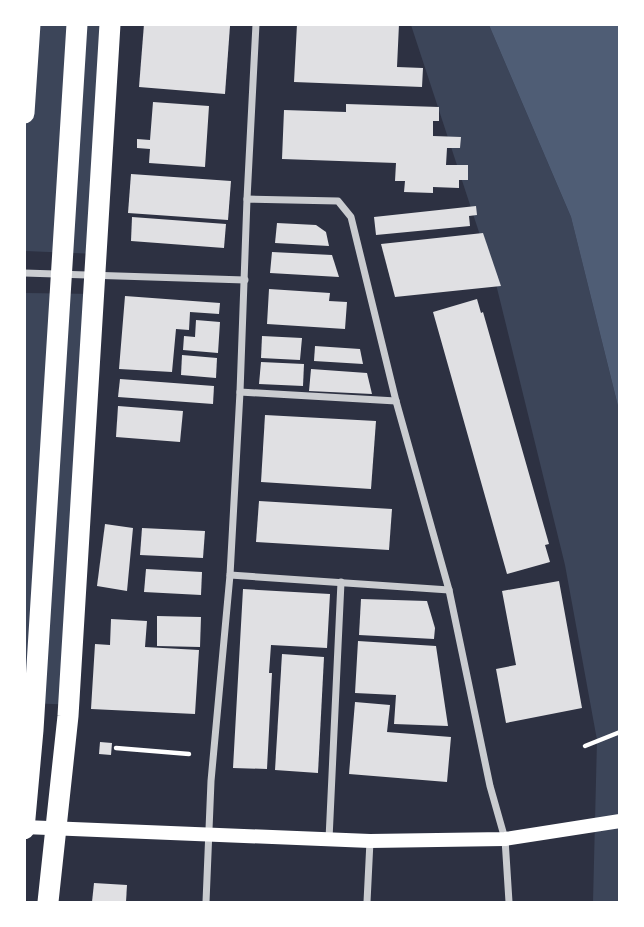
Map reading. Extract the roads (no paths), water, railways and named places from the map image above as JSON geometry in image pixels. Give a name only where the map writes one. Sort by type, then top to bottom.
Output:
[{"type":"highway","points":[[24,113],[30,24]]},
{"type":"highway","points":[[24,828],[33,730],[76,24]]},
{"type":"highway","points":[[48,902],[68,716],[110,24]]},
{"type":"main road","points":[[24,828],[370,841],[505,839],[620,821]]},
{"type":"street","points":[[206,902],[211,781],[229,575],[240,392],[256,24]]},
{"type":"street","points":[[247,199],[338,201],[351,217],[396,401],[449,590],[490,786],[505,839],[509,902]]},
{"type":"street","points":[[24,273],[245,280]]},
{"type":"street","points":[[240,392],[396,401]]},
{"type":"street","points":[[229,575],[449,590]]},
{"type":"street","points":[[329,839],[341,582]]},
{"type":"street","points":[[54,902],[60,828]]},
{"type":"street","points":[[367,902],[370,841]]}]
